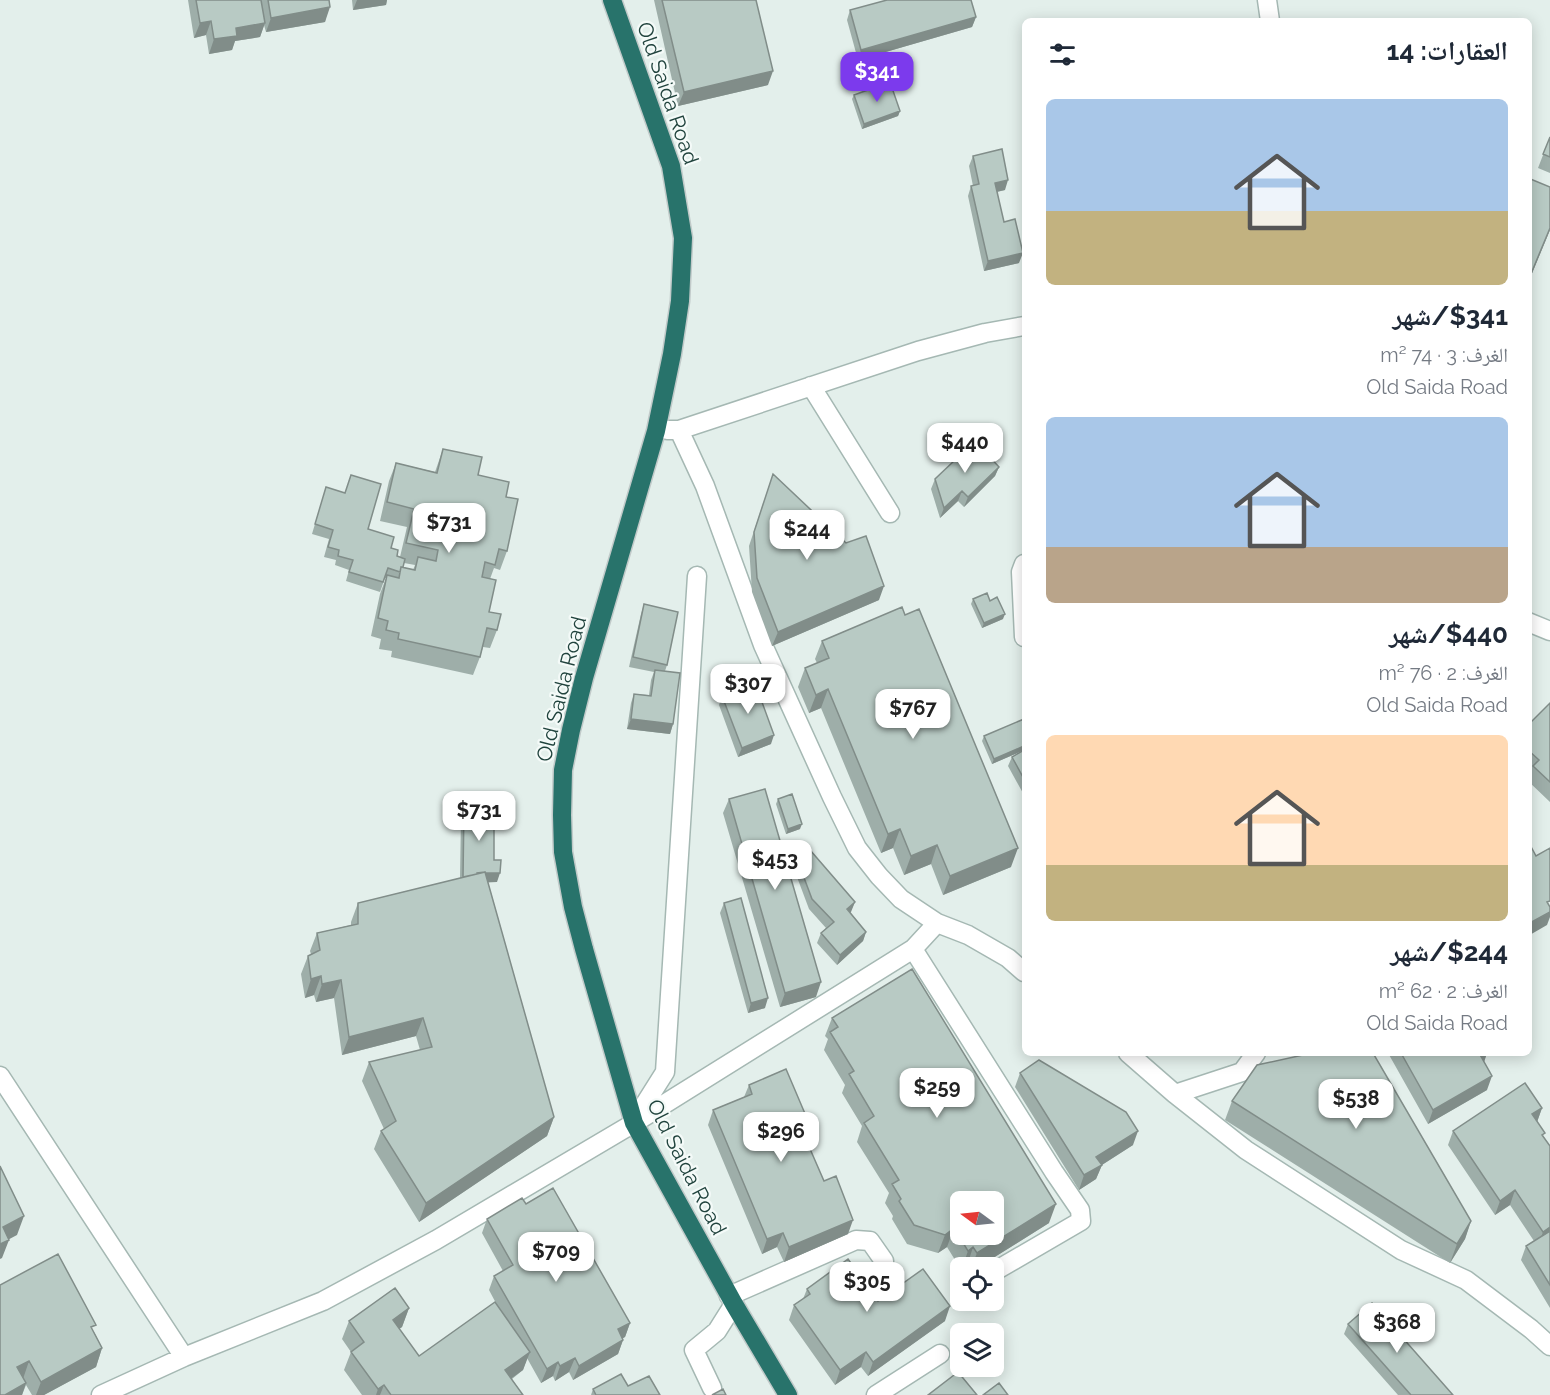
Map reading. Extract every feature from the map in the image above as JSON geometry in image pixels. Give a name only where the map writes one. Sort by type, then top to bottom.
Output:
[{"type":"highway","name":"Old Saida Road","points":[[612,0],[671,166],[683,238],[680,301],[656,431],[571,730],[563,770],[563,852],[573,907],[634,1123],[732,1300],[788,1395]]},
{"type":"street","points":[[1267,0],[1270,18]]},
{"type":"street","points":[[656,431],[679,430],[918,351],[985,333],[1022,326]]},
{"type":"street","points":[[811,386],[890,513]]},
{"type":"street","points":[[679,430],[705,486],[763,645],[857,848],[901,899],[937,923],[968,935],[1008,958],[1022,970]]},
{"type":"street","points":[[1022,569],[1022,594]]},
{"type":"street","points":[[634,1123],[665,1072],[697,576]]},
{"type":"street","points":[[1532,624],[1550,631]]},
{"type":"street","points":[[101,1395],[184,1357],[323,1301],[436,1240],[634,1123],[913,949],[937,923]]},
{"type":"street","points":[[913,949],[1080,1210],[1081,1221],[1004,1266]]},
{"type":"street","points":[[1131,1056],[1246,1150],[1401,1250],[1466,1280],[1550,1346]]},
{"type":"street","points":[[1175,1094],[1242,1072],[1254,1056]]},
{"type":"street","points":[[0,1076],[184,1357]]},
{"type":"street","points":[[712,1388],[694,1350],[717,1331],[732,1300],[856,1240],[870,1240],[884,1261]]},
{"type":"street","points":[[876,1395],[940,1354]]},
{"type":"building","points":[[196,0],[261,0],[265,23],[236,28],[237,36],[214,39],[211,21],[200,23]]},
{"type":"building","points":[[268,0],[329,0],[330,7],[271,18]]},
{"type":"building","points":[[662,0],[756,0],[773,71],[684,92]]},
{"type":"building","points":[[887,0],[971,0],[976,17],[861,50],[850,10]]},
{"type":"building","points":[[890,82],[900,111],[864,124],[854,95]]},
{"type":"building","points":[[1550,137],[1550,157],[1543,154]]},
{"type":"building","points":[[1002,149],[1008,180],[995,183],[1004,222],[1015,219],[1022,253],[988,261],[971,186],[979,184],[973,156]]},
{"type":"building","points":[[1532,180],[1550,187],[1550,228],[1532,271]]},
{"type":"building","points":[[975,441],[999,467],[968,497],[962,491],[944,508],[935,479]]},
{"type":"building","points":[[443,449],[482,457],[478,475],[509,482],[506,497],[518,499],[507,551],[499,549],[495,565],[485,562],[482,577],[496,580],[489,612],[501,614],[497,630],[487,628],[480,657],[398,639],[399,633],[386,630],[388,621],[378,618],[387,575],[399,578],[401,567],[415,570],[418,557],[436,561],[438,550],[406,543],[414,509],[387,502],[396,463],[437,473]]},
{"type":"building","points":[[773,474],[846,543],[866,536],[884,586],[778,632],[757,578],[754,532]]},
{"type":"building","points":[[351,475],[381,484],[368,529],[394,537],[391,548],[398,550],[397,556],[405,559],[400,572],[388,568],[383,582],[349,572],[353,560],[338,556],[339,550],[328,547],[333,530],[315,524],[326,487],[345,493]]},
{"type":"building","points":[[987,593],[990,601],[997,597],[1005,614],[984,623],[973,599]]},
{"type":"building","points":[[644,604],[678,612],[667,665],[633,657]]},
{"type":"building","points":[[902,607],[905,615],[919,609],[1018,848],[950,876],[937,845],[911,856],[900,829],[888,834],[828,689],[816,695],[805,668],[829,658],[822,641]]},
{"type":"building","points":[[655,670],[680,673],[673,724],[631,719],[634,694],[651,696]]},
{"type":"building","points":[[755,683],[774,735],[742,748],[722,696]]},
{"type":"building","points":[[1550,703],[1550,782],[1533,766],[1539,760],[1532,754],[1532,721]]},
{"type":"building","points":[[1022,720],[1022,747],[994,759],[984,736]]},
{"type":"building","points":[[1022,751],[1022,775],[1012,757]]},
{"type":"building","points":[[765,789],[821,982],[785,993],[729,799]]},
{"type":"building","points":[[792,794],[802,824],[788,829],[778,799]]},
{"type":"building","points":[[464,806],[484,806],[484,814],[494,813],[494,860],[501,860],[500,873],[485,872],[463,877]]},
{"type":"building","points":[[804,843],[855,902],[847,909],[866,932],[840,955],[821,933],[834,922],[812,899],[794,851]]},
{"type":"building","points":[[1532,848],[1536,856],[1550,848],[1550,901],[1547,902],[1550,912],[1532,922]]},
{"type":"building","points":[[485,872],[554,1117],[426,1203],[381,1131],[396,1121],[369,1062],[432,1047],[423,1018],[349,1037],[341,980],[322,984],[321,976],[311,979],[308,956],[320,950],[317,933],[358,924],[358,903]]},
{"type":"building","points":[[741,898],[768,998],[751,1003],[724,903]]},
{"type":"building","points":[[912,969],[1056,1204],[1004,1236],[1004,1191],[950,1191],[950,1231],[945,1235],[914,1225],[899,1201],[901,1199],[892,1184],[899,1180],[864,1123],[874,1116],[849,1074],[854,1071],[830,1032],[838,1027],[832,1018]]},
{"type":"building","points":[[1298,1056],[1375,1056],[1471,1221],[1457,1244],[1232,1101],[1257,1065]]},
{"type":"building","points":[[1403,1056],[1481,1056],[1492,1076],[1433,1110]]},
{"type":"building","points":[[1039,1060],[1126,1112],[1138,1131],[1096,1157],[1102,1165],[1084,1175],[1020,1073]]},
{"type":"building","points":[[786,1069],[806,1116],[797,1119],[824,1181],[836,1176],[853,1220],[789,1247],[783,1233],[767,1239],[713,1110],[752,1094],[749,1085]]},
{"type":"building","points":[[1525,1083],[1542,1108],[1532,1114],[1545,1133],[1542,1135],[1550,1146],[1550,1227],[1543,1232],[1515,1190],[1500,1201],[1453,1131]]},
{"type":"building","points":[[0,1166],[24,1216],[3,1227],[9,1240],[0,1244]]},
{"type":"building","points":[[553,1188],[630,1323],[618,1329],[623,1340],[579,1366],[575,1358],[560,1366],[558,1362],[547,1369],[494,1276],[513,1265],[487,1219],[522,1198],[526,1204]]},
{"type":"building","points":[[1550,1231],[1550,1285],[1526,1246]]},
{"type":"building","points":[[964,1245],[990,1245],[977,1253],[973,1247],[968,1251]]},
{"type":"building","points":[[58,1254],[96,1325],[91,1327],[102,1348],[41,1382],[29,1361],[17,1367],[26,1383],[5,1395],[0,1395],[0,1285]]},
{"type":"building","points":[[848,1259],[878,1301],[923,1269],[950,1306],[873,1362],[866,1352],[840,1370],[794,1305],[810,1294],[807,1289]]},
{"type":"building","points":[[395,1288],[409,1308],[393,1320],[419,1356],[495,1302],[530,1352],[505,1370],[523,1395],[391,1395],[384,1385],[378,1389],[351,1352],[364,1342],[349,1321]]},
{"type":"building","points":[[1372,1303],[1453,1395],[1411,1395],[1348,1324]]},
{"type":"building","points":[[621,1374],[628,1386],[649,1376],[660,1395],[596,1395],[593,1389]]},
{"type":"building","points":[[951,1377],[962,1377],[977,1395],[928,1395]]},
{"type":"building","points":[[999,1383],[1008,1395],[983,1395]]},
{"type":"building","points":[[723,1389],[726,1395],[712,1395]]}]
